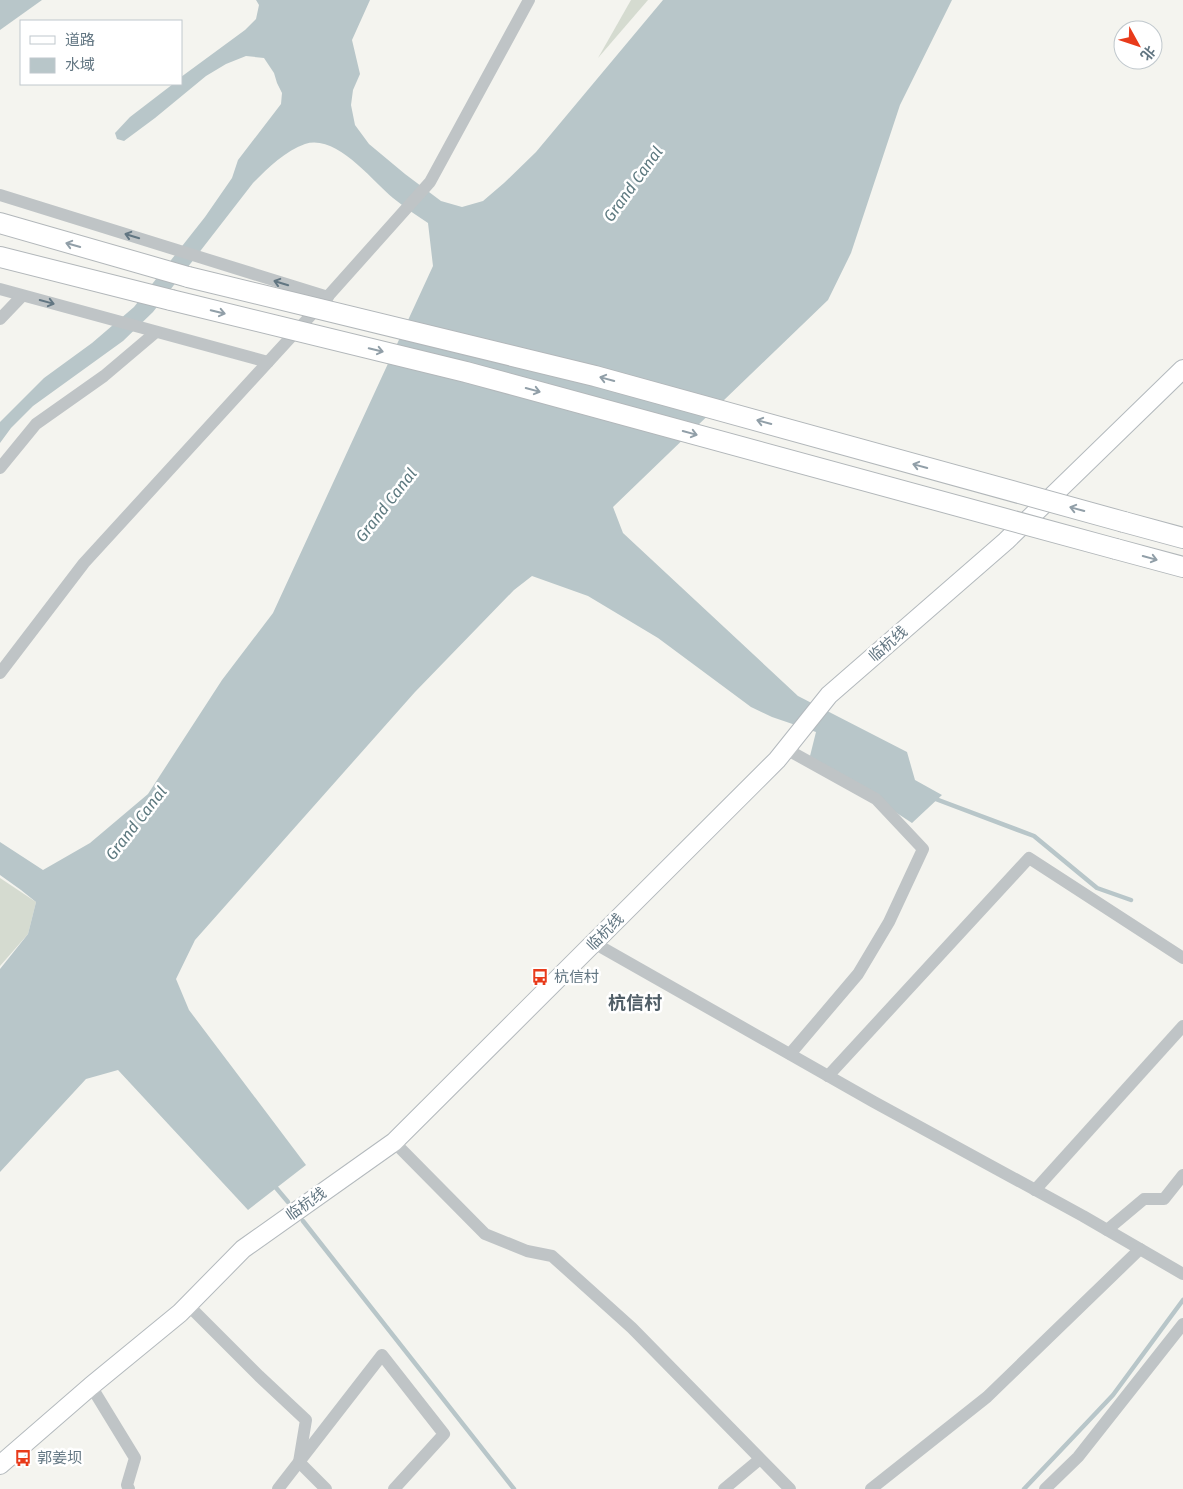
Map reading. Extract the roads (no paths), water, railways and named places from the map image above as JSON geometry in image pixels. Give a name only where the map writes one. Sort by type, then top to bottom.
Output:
[{"type":"main road","points":[[0,224],[188,277],[595,376],[1183,538]]},
{"type":"main road","points":[[0,257],[466,372],[1183,567]]},
{"type":"street","points":[[0,673],[84,563],[328,297],[430,182],[529,0]]},
{"type":"street","points":[[0,195],[328,297]]},
{"type":"street","points":[[0,290],[268,362]]},
{"type":"street","points":[[0,319],[22,296]]},
{"type":"street","points":[[0,468],[36,424],[104,376],[156,332]]},
{"type":"street","name":"临杭线","points":[[0,1466],[188,1305],[243,1249],[394,1142],[777,760],[829,694],[1006,540],[1183,370]]},
{"type":"street","points":[[786,749],[876,800],[923,848],[889,922],[858,974],[790,1054]]},
{"type":"street","points":[[828,1076],[1029,858],[1183,958]]},
{"type":"street","points":[[594,943],[1183,1274]]},
{"type":"street","points":[[1035,1190],[1183,1026]]},
{"type":"street","points":[[394,1142],[485,1234],[527,1251],[552,1256],[632,1328],[790,1489]]},
{"type":"street","points":[[1107,1230],[1144,1199],[1164,1200],[1183,1175]]},
{"type":"street","points":[[871,1489],[987,1397],[1140,1249]]},
{"type":"street","points":[[188,1305],[306,1420],[299,1462]]},
{"type":"street","points":[[1045,1489],[1078,1457],[1183,1324]]},
{"type":"street","points":[[278,1489],[382,1355],[444,1434],[394,1489]]},
{"type":"street","points":[[92,1386],[135,1458],[127,1485],[129,1489]]},
{"type":"street","points":[[724,1489],[760,1460]]},
{"type":"street","points":[[299,1462],[326,1489]]},
{"type":"water","points":[[0,0],[42,0],[0,30]]},
{"type":"water","name":"Grand Canal","points":[[256,0],[370,0],[352,40],[360,74],[353,90],[351,105],[355,125],[369,144],[405,174],[441,201],[462,207],[483,201],[536,152],[663,0],[952,0],[900,105],[851,253],[828,300],[613,507],[623,533],[798,696],[907,752],[915,780],[942,795],[912,823],[810,756],[816,732],[772,717],[751,707],[658,638],[588,596],[532,576],[514,590],[415,692],[195,940],[176,979],[189,1010],[306,1165],[248,1210],[118,1070],[86,1079],[0,1172],[0,969],[28,934],[36,902],[0,875],[0,842],[43,870],[90,843],[148,794],[222,680],[273,613],[433,266],[428,223],[393,198],[341,152],[317,143],[298,147],[277,160],[253,183],[153,312],[123,341],[33,406],[11,428],[0,443],[0,422],[44,378],[92,343],[134,307],[205,217],[232,178],[238,160],[281,104],[282,93],[274,73],[264,58],[246,56],[226,64],[206,76],[124,141],[117,139],[115,133],[130,117],[172,85],[182,85],[182,76],[245,30],[256,19],[259,5]]},
{"type":"waterway","points":[[933,798],[1034,836],[1097,888],[1131,900]]},
{"type":"waterway","points":[[272,1183],[288,1202]]},
{"type":"waterway","points":[[303,1221],[514,1489]]},
{"type":"waterway","points":[[1024,1489],[1113,1395],[1183,1300]]},
{"type":"place","name":"杭信村","points":[[540,977]]},
{"type":"place","name":"郭姜坝","points":[[23,1458]]},
{"type":"district","name":"杭信村","points":[[635,1003]]}]
